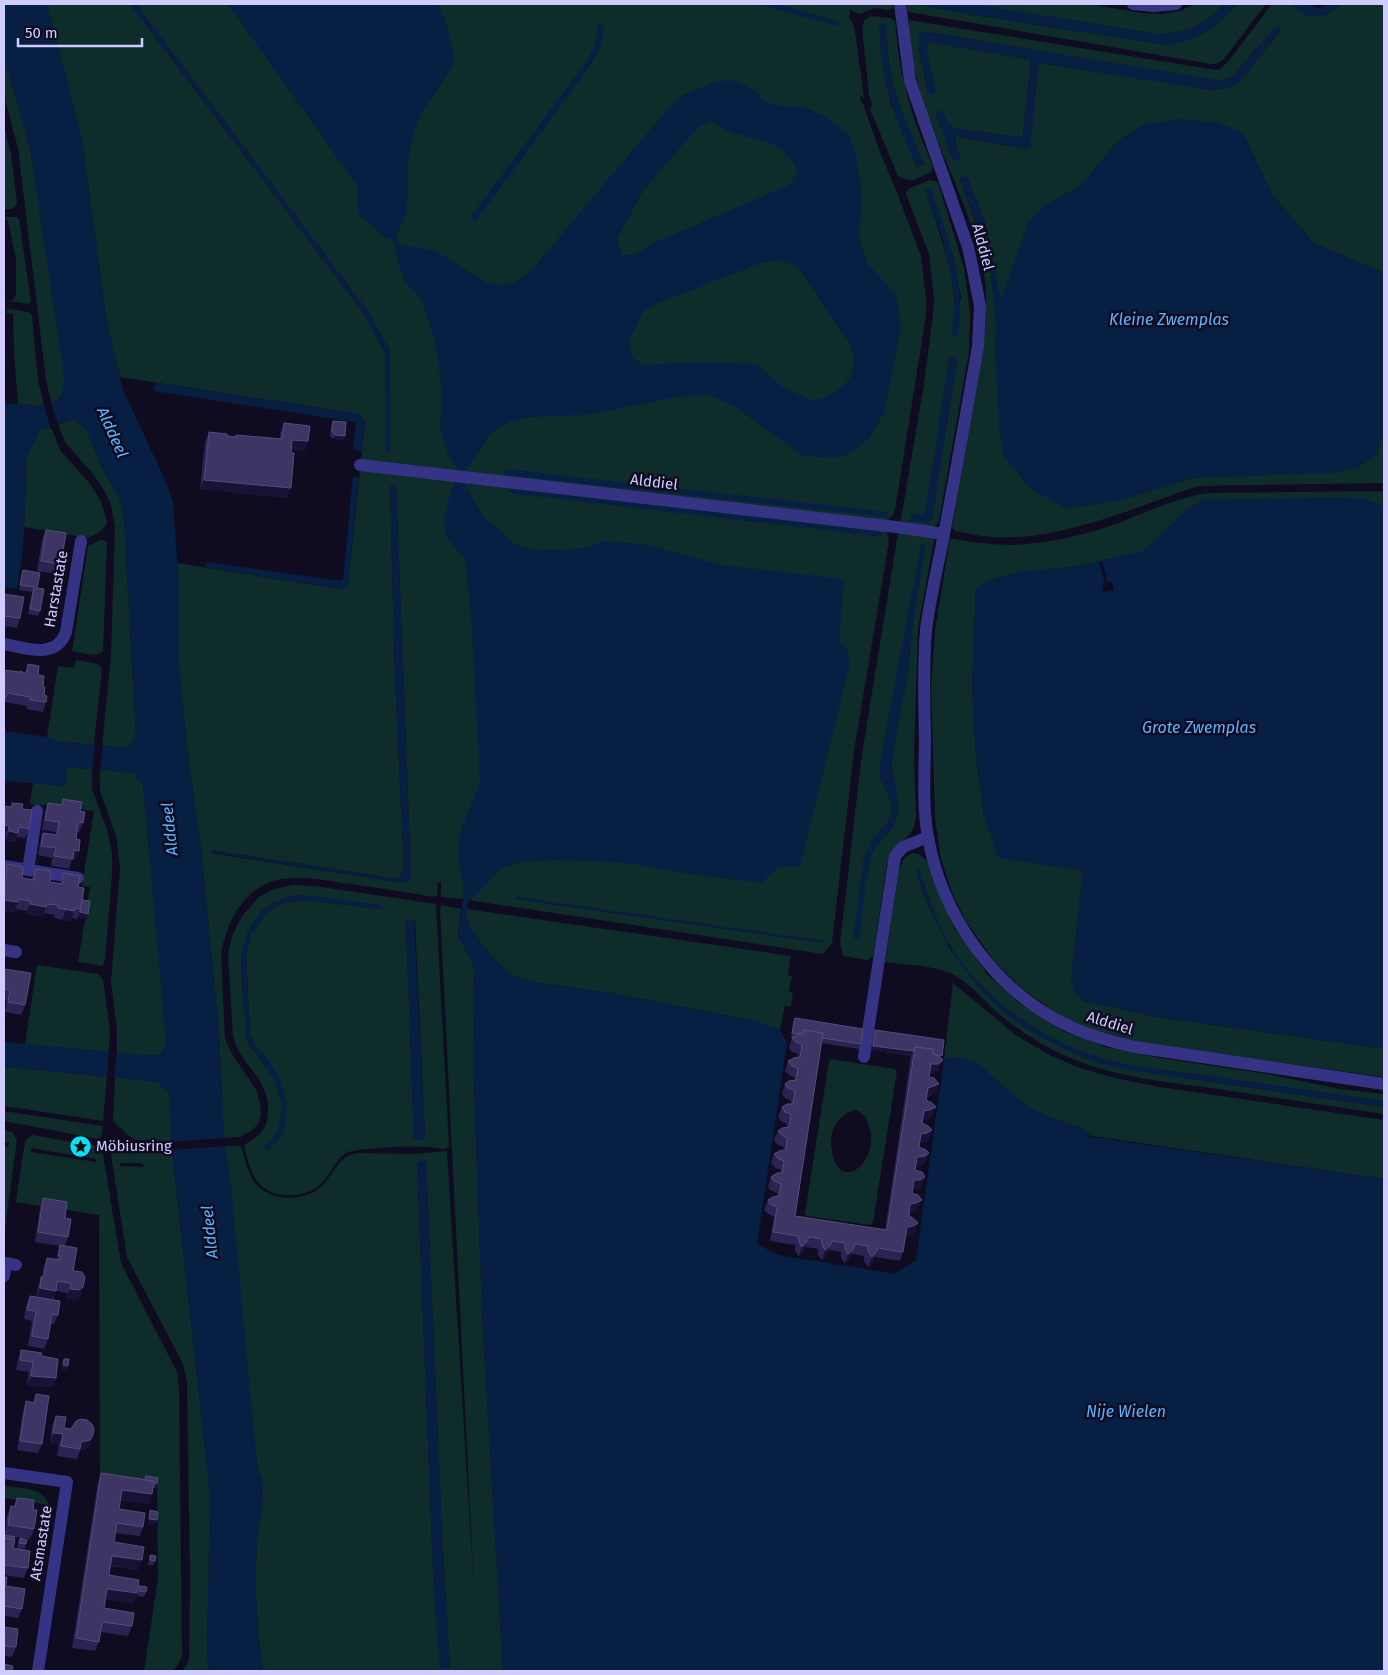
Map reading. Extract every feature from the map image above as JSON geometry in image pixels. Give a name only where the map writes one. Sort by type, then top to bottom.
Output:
[{"type":"street","name":"Alddiel","points":[[900,4],[910,81],[968,247],[980,306],[978,346],[926,630],[924,687],[925,793],[928,837],[942,883],[955,915],[974,945],[1007,984],[1037,1008],[1069,1026],[1101,1039],[1142,1049],[1384,1084]]},
{"type":"street","points":[[1133,4],[1154,6],[1176,4]]},
{"type":"street","name":"Alddiel","points":[[360,465],[944,534]]},
{"type":"street","name":"Harstastate","points":[[4,644],[44,650],[52,649],[63,639],[66,632],[80,541]]},
{"type":"street","points":[[28,870],[37,811]]},
{"type":"street","points":[[864,1057],[895,856],[903,847],[928,837]]},
{"type":"street","points":[[4,866],[78,878]]},
{"type":"street","points":[[4,1276],[6,1264],[16,1265]]},
{"type":"street","name":"Atsmastate","points":[[4,1473],[67,1482],[38,1671]]},
{"type":"green space","points":[[47,4],[130,4],[365,315],[385,353],[390,454],[390,351],[369,313],[136,4],[893,4],[893,8],[887,10],[875,8],[859,14],[850,10],[849,18],[853,23],[855,31],[864,98],[860,96],[861,102],[921,256],[926,315],[895,510],[886,525],[889,541],[854,751],[832,943],[823,954],[468,900],[463,885],[463,899],[441,897],[441,882],[438,882],[437,896],[434,897],[326,880],[308,878],[282,879],[258,888],[248,896],[233,917],[221,954],[225,1037],[233,1056],[256,1089],[261,1114],[259,1123],[251,1131],[240,1137],[224,1138],[219,1033],[201,848],[187,749],[179,667],[177,563],[340,589],[348,584],[365,421],[358,414],[120,377],[107,323],[82,140]],"holes":[[[390,485],[396,485],[411,875],[404,883],[211,853],[212,850],[398,879],[404,871],[395,676]],[[516,897],[824,941],[824,943],[516,899]]]},
{"type":"green space","points":[[907,4],[917,4],[968,14],[1166,45],[1188,40],[1206,32],[1229,13],[1236,4],[1266,4],[1223,60],[1216,64],[1211,64],[909,12]]},
{"type":"green space","points":[[971,4],[1089,4],[1141,13],[1162,14],[1180,11],[1195,4],[1224,4],[1210,18],[1193,27],[1165,34],[1155,34]]},
{"type":"green space","points":[[1272,4],[1294,4],[1295,7],[1326,15],[1341,4],[1384,4],[1384,273],[1313,243],[1272,194],[1242,132],[1143,125],[1118,141],[1081,186],[1065,195],[1001,301],[985,222],[967,177],[960,178],[986,253],[991,274],[996,321],[1121,500],[1191,478],[1225,476],[1376,455],[1384,432],[1384,483],[1200,486],[1094,522],[1042,534],[992,537],[955,531],[952,528],[984,338],[986,310],[985,281],[974,234],[922,98],[910,49],[909,20],[1216,70],[1227,63]],"holes":[[[1280,28],[1279,32],[1243,78],[1213,90],[1041,63],[1037,75],[1030,148],[1007,146],[956,136],[955,140],[960,159],[954,161],[936,115],[937,111],[942,112],[948,124],[954,128],[1021,138],[1023,135],[1031,61],[929,42],[926,47],[928,93],[919,49],[933,33],[1210,80],[1224,80],[1233,77],[1255,50]]]},
{"type":"green space","points":[[871,16],[890,18],[895,21],[899,59],[907,93],[933,167],[931,172],[912,181],[898,176],[870,109],[872,104],[869,94],[862,28],[864,20]],"holes":[[[886,25],[889,64],[895,93],[924,164],[917,167],[891,104],[885,80]]]},
{"type":"green space","points":[[4,56],[30,148],[64,369],[65,383],[61,398],[51,402],[46,380],[18,148],[4,96]]},
{"type":"green space","points":[[4,126],[11,154],[17,202],[17,205],[12,209],[4,209]]},
{"type":"green space","points":[[930,180],[938,182],[964,268],[970,311],[969,352],[939,521],[936,525],[927,528],[900,525],[923,390],[934,299],[929,254],[906,194],[908,189]],"holes":[[[925,190],[953,255],[961,298],[955,315],[949,267],[941,236]],[[950,357],[957,358],[932,518],[912,514],[922,515],[925,513]]]},
{"type":"green space","points":[[4,217],[17,217],[19,219],[31,302],[29,304],[9,301],[14,299],[16,294],[16,259],[8,221]]},
{"type":"green space","points":[[8,309],[29,312],[32,315],[38,381],[44,404],[38,406],[18,404],[13,314],[6,313]]},
{"type":"green space","points":[[74,419],[87,430],[100,464],[119,498],[124,517],[136,737],[128,748],[102,746],[111,655],[115,527],[111,505],[105,492],[92,473],[65,442],[58,425]]},
{"type":"green space","points":[[51,427],[60,450],[91,485],[101,502],[107,521],[106,525],[101,531],[89,538],[24,527],[27,456],[40,430]]},
{"type":"green space","points":[[1384,491],[1384,541],[1162,547],[976,589],[972,687],[976,757],[984,817],[1083,871],[1071,980],[1084,1001],[1157,1017],[1379,1048],[1384,1047],[1384,1077],[1162,1046],[1107,1036],[1068,1021],[1025,991],[995,962],[966,921],[953,895],[941,859],[935,817],[931,688],[935,631],[950,538],[1004,545],[1049,541],[1099,530],[1171,502],[1208,493]]},
{"type":"green space","points":[[898,533],[933,538],[918,628],[914,755],[916,816],[914,827],[908,836],[890,854],[873,956],[867,960],[843,956],[840,943],[862,754]],"holes":[[[925,545],[912,629],[908,671],[891,763],[898,799],[897,816],[894,825],[874,850],[866,883],[871,842],[888,823],[892,810],[890,799],[880,777]]]},
{"type":"green space","points":[[101,540],[107,543],[103,651],[97,654],[89,654],[72,651],[88,546]]},
{"type":"green space","points":[[76,660],[98,664],[102,668],[94,745],[60,742],[47,737],[58,666],[74,668]]},
{"type":"green space","points":[[67,767],[92,769],[92,789],[107,830],[112,853],[105,961],[102,966],[78,962],[89,906],[87,905],[90,887],[82,886],[94,811],[46,804],[45,806],[30,804],[33,783],[65,786]]},
{"type":"green space","points":[[100,770],[134,773],[143,786],[166,1030],[166,1045],[160,1056],[117,1053],[117,1029],[111,982],[120,867],[116,836],[100,791]]},
{"type":"green space","points":[[912,853],[919,854],[926,860],[954,927],[987,974],[1018,1002],[1063,1031],[1105,1047],[1160,1058],[1268,1074],[1340,1089],[1384,1094],[1384,1101],[1127,1065],[1100,1058],[1057,1041],[1036,1029],[997,1000],[964,966],[946,938],[919,870],[917,871],[924,896],[949,948],[992,1001],[1024,1027],[1069,1051],[1099,1063],[1144,1072],[1384,1107],[1384,1114],[1146,1079],[1103,1069],[1077,1061],[1030,1037],[952,974],[928,967],[885,962],[899,869],[904,858]]},
{"type":"green space","points":[[293,885],[315,886],[436,904],[449,1146],[445,1149],[434,1147],[396,1147],[347,1152],[317,1187],[302,1194],[277,1194],[269,1191],[257,1181],[249,1164],[244,1145],[258,1136],[264,1128],[268,1118],[267,1100],[260,1081],[242,1056],[233,1036],[228,954],[232,936],[242,916],[259,897],[274,889]],"holes":[[[294,895],[381,905],[381,909],[304,900],[286,903],[273,908],[266,914],[251,934],[246,955],[250,1034],[286,1100],[282,1134],[268,1151],[265,1147],[278,1132],[281,1117],[281,1100],[275,1081],[249,1045],[243,997],[241,955],[262,910],[271,904]],[[415,921],[425,1139],[414,1139],[406,922]]]},
{"type":"green space","points":[[441,905],[461,909],[458,936],[470,957],[475,971],[473,999],[474,1079],[482,1313],[503,1671],[263,1671],[258,1633],[255,1579],[258,1527],[262,1512],[263,1480],[259,1473],[256,1455],[225,1146],[241,1146],[252,1178],[260,1188],[276,1196],[294,1198],[318,1189],[339,1163],[349,1155],[356,1153],[412,1154],[447,1151],[474,1591]],"holes":[[[417,1161],[426,1161],[442,1535],[450,1668],[434,1596]]]},
{"type":"green space","points":[[467,909],[791,956],[788,975],[792,976],[789,992],[793,993],[791,1006],[785,1006],[780,1030],[755,1021],[612,993],[539,983],[512,975],[487,951],[470,927],[466,918]]},
{"type":"green space","points":[[37,965],[98,974],[103,979],[110,1031],[109,1052],[25,1044]]},
{"type":"green space","points":[[953,983],[1017,1036],[1050,1055],[1077,1067],[1115,1078],[1160,1087],[1384,1120],[1384,1179],[1092,1136],[1083,1129],[1053,1119],[1030,1108],[961,1057],[944,1059]]},
{"type":"green space","points":[[831,1059],[897,1071],[873,1222],[870,1225],[807,1216],[805,1213],[829,1061]],"holes":[[[851,1111],[858,1111],[864,1116],[868,1124],[871,1138],[870,1151],[857,1169],[849,1172],[841,1170],[834,1161],[831,1138],[841,1118]]]},
{"type":"green space","points":[[4,1068],[107,1077],[103,1121],[4,1106]]},
{"type":"green space","points":[[115,1077],[157,1082],[169,1092],[172,1142],[156,1143],[156,1140],[136,1140],[113,1121]]},
{"type":"green space","points":[[4,1111],[103,1126],[101,1138],[98,1139],[4,1121]]},
{"type":"green space","points":[[4,1130],[12,1132],[17,1140],[5,1228],[4,1146],[8,1147],[9,1143],[4,1142]]},
{"type":"green space","points":[[32,1135],[97,1146],[103,1154],[121,1263],[177,1372],[179,1387],[182,1656],[173,1671],[144,1671],[158,1578],[157,1483],[100,1473],[99,1215],[16,1202],[25,1141]],"holes":[[[31,1148],[96,1159],[96,1162],[31,1152]]]},
{"type":"green space","points":[[114,1149],[172,1150],[210,1495],[207,1652],[209,1671],[183,1671],[189,1660],[190,1577],[187,1382],[183,1364],[127,1257],[111,1155]],"holes":[[[120,1163],[140,1163],[146,1167],[120,1166]]]},
{"type":"green space","points":[[4,1486],[24,1488],[36,1492],[46,1499],[49,1505],[4,1498]]},
{"type":"water","name":"Alddeel","points":[[4,4],[47,4],[82,140],[107,323],[123,390],[166,482],[173,503],[179,585],[179,667],[187,749],[201,848],[219,1033],[224,1138],[231,1185],[256,1455],[259,1473],[263,1480],[262,1512],[258,1527],[255,1579],[258,1633],[263,1671],[209,1671],[207,1652],[210,1495],[172,1150],[169,1092],[157,1082],[21,1068],[4,1068],[4,1042],[159,1056],[166,1045],[143,786],[134,773],[67,767],[65,786],[4,781],[4,731],[47,737],[60,742],[128,748],[136,737],[124,518],[119,498],[100,464],[87,430],[74,419],[40,430],[27,456],[23,550],[17,589],[4,587],[4,403],[38,406],[61,398],[65,383],[30,148],[4,56]]},
{"type":"water","points":[[130,4],[136,4],[369,313],[390,351],[390,454],[386,453],[385,353],[365,315]]},
{"type":"water","name":"Nije Wielen","points":[[228,4],[438,4],[446,22],[455,60],[441,85],[421,113],[414,132],[408,162],[407,211],[396,236],[400,244],[436,251],[485,282],[502,285],[514,283],[530,272],[666,111],[681,96],[714,82],[733,80],[754,90],[765,102],[781,106],[803,107],[824,116],[849,135],[856,153],[862,194],[859,238],[868,264],[897,297],[901,328],[884,413],[868,440],[841,458],[803,456],[737,408],[710,395],[678,397],[587,415],[530,417],[509,422],[493,431],[465,472],[463,481],[485,519],[499,529],[514,544],[532,549],[584,548],[604,541],[645,544],[722,565],[844,579],[839,642],[847,648],[850,664],[800,867],[778,867],[761,883],[695,875],[627,863],[555,860],[523,862],[501,868],[472,899],[468,900],[466,918],[487,951],[512,975],[539,983],[612,993],[755,1021],[780,1030],[787,1043],[757,1244],[778,1255],[895,1274],[916,1260],[944,1059],[961,1057],[978,1063],[1030,1108],[1053,1119],[1083,1129],[1092,1137],[1384,1179],[1384,1671],[503,1671],[482,1313],[474,1079],[473,999],[475,971],[470,957],[458,936],[463,899],[463,885],[458,859],[460,832],[480,783],[471,613],[465,560],[445,535],[444,515],[458,471],[447,453],[440,427],[442,389],[435,341],[422,300],[405,282],[395,252],[396,247],[391,239],[386,238],[358,214],[358,190],[355,183]],"holes":[[[712,121],[736,134],[759,140],[781,149],[790,158],[798,171],[789,185],[656,242],[633,255],[622,255],[617,239],[645,188],[698,127]],[[779,260],[797,266],[849,344],[854,358],[852,375],[833,394],[811,400],[779,385],[757,364],[695,362],[643,365],[633,358],[629,342],[643,312],[654,305],[760,263]]]},
{"type":"water","points":[[917,4],[971,4],[1155,34],[1165,34],[1184,30],[1202,23],[1224,4],[1236,4],[1214,27],[1206,32],[1188,40],[1166,45],[968,14]]},
{"type":"water","points":[[1294,4],[1306,4],[1318,8],[1327,4],[1341,4],[1323,15],[1313,17],[1303,13]]},
{"type":"water","points":[[886,24],[889,64],[895,93],[924,164],[917,167],[896,118],[886,83],[879,25]]},
{"type":"water","points":[[598,25],[604,26],[602,44],[593,62],[475,222],[470,218],[588,59],[596,42]]},
{"type":"water","points":[[1276,26],[1280,28],[1279,31],[1243,78],[1231,87],[1222,89],[1196,88],[1041,63],[1037,75],[1030,148],[1026,149],[956,136],[955,140],[960,159],[956,161],[952,159],[936,114],[937,111],[942,112],[948,124],[954,128],[1021,138],[1023,135],[1031,61],[929,42],[927,51],[936,91],[932,95],[928,93],[918,42],[919,34],[925,32],[1218,80],[1233,77]]},
{"type":"water","name":"Kleine Zwemplas","points":[[1179,119],[1215,122],[1242,132],[1272,194],[1313,243],[1384,273],[1384,432],[1376,455],[1358,468],[1333,473],[1191,478],[1121,500],[1067,509],[1031,489],[1004,457],[999,426],[995,355],[996,321],[991,274],[980,233],[960,178],[962,176],[967,177],[985,222],[1001,300],[1028,222],[1046,204],[1081,186],[1118,141],[1143,125]]},
{"type":"water","points":[[931,188],[954,260],[960,297],[958,336],[952,335],[955,299],[943,240],[925,190]]},
{"type":"water","points":[[950,357],[957,358],[932,518],[927,523],[910,521],[912,513],[922,515],[925,513]]},
{"type":"water","points":[[155,383],[358,414],[365,421],[362,451],[353,450],[356,424],[354,422],[154,391]]},
{"type":"water","points":[[505,469],[888,512],[887,517],[505,475]]},
{"type":"water","points":[[353,477],[359,477],[348,584],[341,589],[205,567],[206,562],[341,581],[343,579]]},
{"type":"water","points":[[390,485],[396,485],[411,875],[409,881],[404,883],[211,852],[211,850],[398,879],[404,871],[395,676]]},
{"type":"water","name":"Grote Zwemplas","points":[[1337,497],[1366,499],[1384,507],[1384,1047],[1379,1048],[1157,1017],[1084,1001],[1075,993],[1071,980],[1083,871],[998,858],[984,817],[976,757],[972,687],[976,588],[997,577],[1024,571],[1077,566],[1143,551],[1188,509],[1202,500]]},
{"type":"water","points":[[921,544],[925,545],[912,629],[908,671],[891,763],[898,799],[897,816],[894,825],[872,854],[865,888],[859,939],[853,938],[864,856],[871,842],[888,823],[892,810],[890,799],[880,777],[880,762]]},
{"type":"water","points":[[919,870],[941,928],[964,966],[997,1000],[1036,1029],[1057,1041],[1100,1058],[1127,1064],[1384,1101],[1384,1107],[1127,1069],[1093,1061],[1062,1048],[1030,1031],[1004,1012],[971,978],[956,958],[933,916],[916,871]]},
{"type":"water","points":[[294,895],[381,905],[381,909],[304,900],[286,903],[273,908],[266,914],[251,934],[246,955],[250,1034],[275,1070],[285,1096],[286,1105],[283,1133],[268,1151],[265,1147],[278,1132],[281,1117],[281,1100],[275,1081],[246,1039],[241,955],[247,932],[262,910],[271,904]]},
{"type":"water","points":[[516,897],[825,941],[824,943],[516,899]]},
{"type":"water","points":[[414,920],[425,1140],[414,1140],[406,921]]},
{"type":"water","points":[[417,1161],[426,1161],[442,1535],[450,1668],[440,1669],[434,1596]]},
{"type":"pier","points":[[50,400],[59,427],[51,430],[43,402]]},
{"type":"pier","points":[[1102,561],[1108,583],[1112,582],[1114,590],[1104,592],[1102,585],[1105,584],[1099,562]]},
{"type":"pier","points":[[95,742],[103,743],[100,772],[92,772]]},
{"type":"pier","points":[[109,1050],[117,1050],[114,1080],[107,1079]]},
{"type":"pier","points":[[227,1138],[228,1146],[170,1150],[169,1142]]},
{"type":"building","points":[[333,421],[346,422],[345,436],[335,435],[332,431]]},
{"type":"building","points":[[284,423],[310,426],[308,441],[292,440],[291,453],[294,453],[291,488],[204,480],[209,432],[236,437],[236,435],[282,439]]},
{"type":"building","points":[[46,530],[66,533],[61,564],[41,561]]},
{"type":"building","points":[[23,570],[40,573],[37,588],[44,589],[40,611],[30,609],[34,587],[20,585]]},
{"type":"building","points":[[4,594],[24,597],[20,618],[4,616]]},
{"type":"building","points":[[28,664],[39,666],[38,675],[44,676],[43,687],[45,687],[44,695],[47,696],[46,702],[30,700],[30,697],[7,693],[4,698],[4,670],[21,671],[26,674]]},
{"type":"building","points":[[63,799],[82,802],[80,811],[85,812],[83,823],[78,822],[76,839],[80,840],[79,851],[74,850],[73,859],[54,856],[56,848],[41,846],[43,833],[57,835],[59,822],[45,820],[48,803],[62,805]]},
{"type":"building","points":[[12,803],[23,804],[22,809],[32,810],[29,829],[19,827],[18,833],[9,831],[9,826],[4,825],[4,806],[12,807]]},
{"type":"building","points":[[7,864],[23,867],[22,878],[34,880],[35,869],[51,871],[50,882],[62,884],[63,873],[80,876],[78,887],[84,888],[81,909],[75,908],[74,911],[58,908],[58,905],[47,904],[46,907],[30,904],[30,901],[18,899],[18,902],[4,900],[4,875],[6,876]]},
{"type":"building","points":[[82,900],[90,901],[88,914],[80,912]]},
{"type":"building","points":[[4,969],[31,973],[25,1005],[8,1002],[10,990],[4,989]]},
{"type":"building","points":[[795,1018],[863,1029],[861,1044],[822,1038],[823,1033],[804,1030],[802,1034],[792,1033]]},
{"type":"building","points":[[804,1030],[823,1033],[795,1216],[887,1230],[915,1047],[933,1049],[933,1054],[943,1060],[938,1064],[931,1064],[929,1077],[934,1078],[939,1084],[928,1088],[926,1100],[936,1107],[924,1111],[922,1123],[932,1130],[921,1134],[919,1147],[929,1153],[925,1156],[917,1157],[915,1170],[922,1172],[925,1177],[920,1180],[914,1180],[912,1193],[918,1195],[922,1200],[910,1204],[909,1216],[918,1223],[907,1227],[903,1252],[878,1248],[872,1257],[868,1251],[868,1246],[855,1244],[853,1250],[848,1254],[845,1243],[832,1241],[825,1250],[822,1245],[822,1239],[809,1237],[802,1247],[798,1236],[773,1232],[777,1207],[770,1204],[768,1200],[779,1196],[781,1184],[774,1181],[771,1177],[777,1173],[782,1173],[784,1161],[774,1154],[786,1150],[787,1138],[778,1131],[789,1127],[791,1114],[785,1112],[782,1107],[787,1104],[793,1104],[795,1091],[788,1088],[785,1084],[796,1080],[798,1068],[792,1066],[788,1061],[800,1057],[802,1045],[792,1038],[803,1034]]},
{"type":"building","points":[[875,1030],[944,1040],[942,1056],[933,1054],[933,1049],[915,1047],[913,1051],[873,1046]]},
{"type":"building","points":[[43,1198],[67,1202],[65,1218],[71,1219],[68,1237],[38,1232]]},
{"type":"building","points":[[60,1245],[77,1248],[73,1271],[82,1272],[85,1277],[83,1287],[79,1290],[70,1289],[71,1283],[57,1281],[56,1291],[40,1288],[41,1277],[44,1277],[47,1258],[60,1260],[61,1256],[58,1256]]},
{"type":"building","points":[[30,1296],[60,1301],[58,1315],[52,1314],[48,1339],[32,1336],[36,1311],[27,1310]]},
{"type":"building","points":[[21,1350],[42,1353],[41,1356],[58,1359],[56,1378],[31,1376],[33,1362],[20,1360]]},
{"type":"building","points":[[64,1359],[69,1359],[68,1366],[63,1365]]},
{"type":"building","points":[[36,1394],[49,1396],[42,1444],[20,1441],[26,1401],[35,1403]]},
{"type":"building","points":[[56,1416],[66,1417],[64,1428],[71,1429],[76,1421],[81,1419],[87,1420],[94,1429],[90,1440],[81,1442],[80,1449],[61,1446],[63,1434],[53,1433]]},
{"type":"building","points":[[101,1473],[154,1481],[152,1494],[122,1490],[119,1509],[145,1513],[143,1527],[117,1523],[114,1542],[144,1547],[142,1560],[112,1556],[109,1575],[139,1580],[137,1593],[107,1589],[104,1608],[134,1613],[132,1626],[102,1622],[99,1642],[76,1638]]},
{"type":"building","points":[[146,1476],[158,1478],[157,1483],[145,1480]]},
{"type":"building","points":[[17,1498],[34,1500],[33,1510],[37,1510],[34,1529],[8,1525],[11,1506],[15,1507]]},
{"type":"building","points":[[150,1510],[158,1512],[157,1520],[149,1519]]},
{"type":"building","points":[[4,1535],[15,1537],[14,1540],[4,1538]]},
{"type":"building","points":[[4,1538],[15,1540],[13,1548],[30,1551],[28,1568],[4,1565]]},
{"type":"building","points":[[20,1538],[27,1540],[26,1544],[19,1543]]},
{"type":"building","points":[[150,1555],[156,1556],[155,1561],[150,1560]]},
{"type":"building","points":[[4,1577],[7,1577],[6,1586],[25,1589],[22,1609],[4,1606]]},
{"type":"building","points":[[139,1586],[147,1587],[146,1592],[139,1591]]},
{"type":"building","points":[[4,1627],[18,1629],[16,1647],[4,1646]]},
{"type":"building","points":[[4,1664],[13,1666],[12,1671],[4,1671]]},
{"type":"waterway","points":[[767,4],[836,23]]},
{"type":"waterway","points":[[513,491],[879,534]]},
{"type":"place","name":"Möbiusring","points":[[80,1146]]}]
